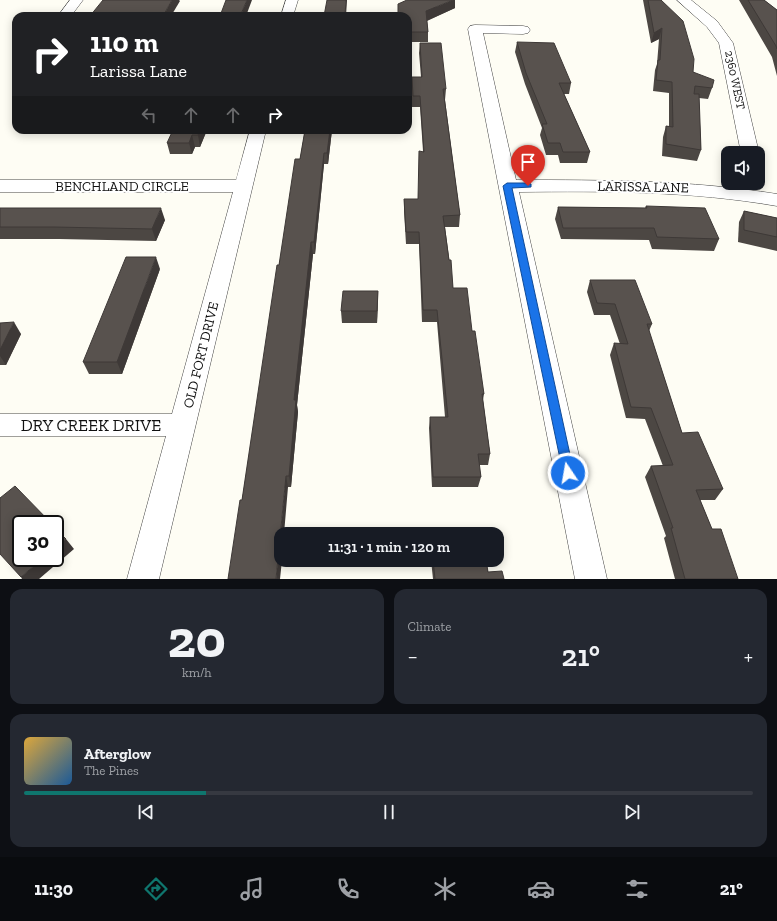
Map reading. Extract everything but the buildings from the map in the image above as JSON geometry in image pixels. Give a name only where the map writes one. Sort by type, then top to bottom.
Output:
[{"type":"street","points":[[67,12],[77,0]]},
{"type":"street","points":[[289,12],[292,0]]},
{"type":"street","name":"2360 WEST","points":[[683,0],[712,24],[726,43],[748,146]]},
{"type":"street","points":[[523,30],[475,30],[591,579]]},
{"type":"street","name":"OLD FORT DRIVE","points":[[143,579],[257,134]]},
{"type":"street","name":"BENCHLAND CIRCLE","points":[[0,186],[244,186]]},
{"type":"street","name":"LARISSA LANE","points":[[507,186],[675,187],[723,191],[758,190],[777,200]]},
{"type":"street","name":"DRY CREEK DRIVE","points":[[0,425],[183,425]]},
{"type":"route","points":[[528,186],[507,186],[568,473]]}]
